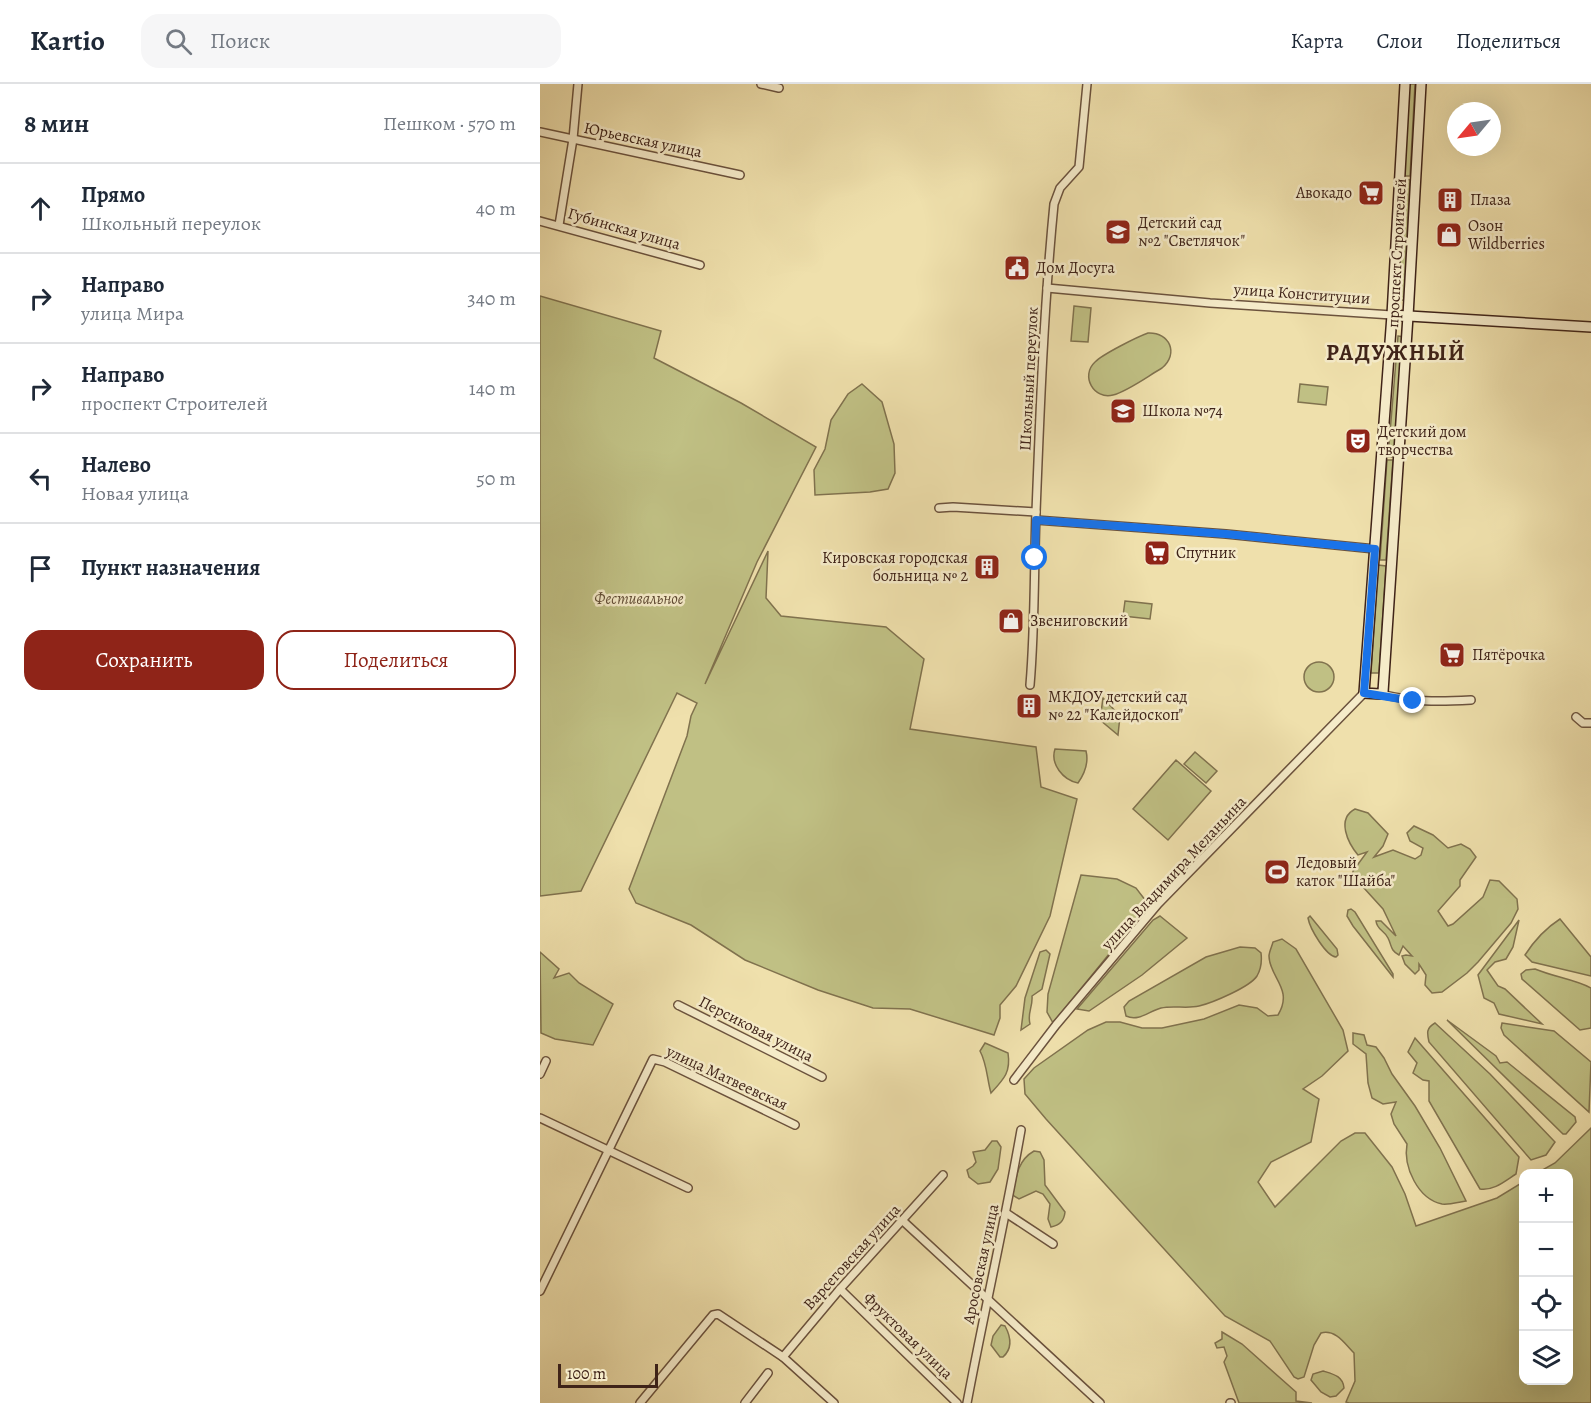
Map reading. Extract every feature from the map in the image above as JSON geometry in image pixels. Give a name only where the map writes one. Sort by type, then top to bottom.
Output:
[{"type":"street","points":[[560,225],[573,139],[578,84]]},
{"type":"street","points":[[761,84],[779,88]]},
{"type":"street","name":"Школьный переулок","points":[[1030,685],[1047,288],[1054,204],[1060,188],[1078,167],[1088,84]]},
{"type":"street","name":"проспект Строителей","points":[[1364,693],[1392,315],[1405,84]]},
{"type":"street","name":"проспект Строителей","points":[[1380,694],[1383,692],[1421,84]]},
{"type":"street","name":"Юрьевская улица","points":[[540,132],[740,175]]},
{"type":"street","name":"Губинская улица","points":[[540,220],[700,265]]},
{"type":"street","name":"улица Конституции","points":[[1047,288],[1210,303],[1591,327]]},
{"type":"street","points":[[939,508],[953,507],[1375,549]]},
{"type":"street","points":[[1364,693],[1413,701],[1471,700]]},
{"type":"street","name":"улица Владимира Меланьина","points":[[1014,1080],[1056,1025],[1158,904],[1364,693]]},
{"type":"street","points":[[1576,717],[1583,723],[1591,723]]},
{"type":"street","name":"Персиковая улица","points":[[678,1005],[822,1077]]},
{"type":"street","name":"улица Матвеевская","points":[[608,1149],[653,1059],[665,1062],[795,1125]]},
{"type":"street","points":[[540,1074],[546,1061]]},
{"type":"street","points":[[540,1118],[688,1188]]},
{"type":"street","name":"Аросовская улица","points":[[967,1403],[1021,1130]]},
{"type":"street","points":[[540,1291],[608,1149]]},
{"type":"street","name":"Варсеговская улица","points":[[783,1358],[840,1289],[943,1175]]},
{"type":"street","points":[[1006,1213],[1053,1244]]},
{"type":"street","points":[[903,1221],[1100,1403]]},
{"type":"street","name":"Фруктовая улица","points":[[840,1289],[957,1403]]},
{"type":"street","points":[[640,1403],[713,1315],[723,1316],[783,1358],[834,1403]]},
{"type":"street","points":[[745,1403],[768,1373]]},
{"type":"green space","points":[[1409,84],[1415,84],[1410,176],[1404,176]]},
{"type":"green space","points":[[1403,179],[1410,180],[1404,300],[1397,300]]},
{"type":"green space","name":"Фестивальное","points":[[540,296],[661,331],[654,358],[741,403],[816,447],[757,562],[705,684],[768,551],[766,598],[781,616],[886,627],[924,659],[910,729],[1036,747],[1041,787],[1077,799],[1050,916],[1016,986],[1000,1005],[1000,1018],[994,1035],[910,1009],[873,1008],[818,990],[745,960],[691,925],[636,903],[629,889],[687,736],[691,716],[697,703],[677,693],[581,891],[540,896]]},
{"type":"green space","points":[[1074,306],[1091,308],[1088,342],[1071,341]]},
{"type":"green space","points":[[1148,333],[1162,336],[1170,345],[1170,356],[1162,368],[1113,395],[1100,394],[1091,386],[1089,374],[1095,362],[1112,350]]},
{"type":"green space","points":[[1398,336],[1404,337],[1394,457],[1388,457]]},
{"type":"green space","points":[[862,384],[882,402],[894,444],[895,473],[888,489],[815,495],[814,470],[825,449],[831,420],[848,394]]},
{"type":"green space","points":[[1300,384],[1328,387],[1326,405],[1298,402]]},
{"type":"green space","points":[[1387,460],[1393,460],[1386,560],[1380,560]]},
{"type":"green space","points":[[1378,565],[1386,566],[1379,673],[1371,673]]},
{"type":"green space","points":[[1125,601],[1152,604],[1150,619],[1123,616]]},
{"type":"green space","points":[[1319,662],[1329,667],[1334,677],[1329,687],[1319,692],[1309,687],[1304,677],[1309,667]]},
{"type":"green space","points":[[1103,698],[1120,716],[1118,735],[1100,720]]},
{"type":"green space","points":[[1055,749],[1086,751],[1086,768],[1078,783],[1067,779],[1056,766]]},
{"type":"green space","points":[[1195,752],[1217,771],[1206,783],[1184,764]]},
{"type":"green space","points":[[1176,760],[1211,791],[1168,840],[1133,809]]},
{"type":"green space","points":[[1355,809],[1368,813],[1388,834],[1383,846],[1374,857],[1393,850],[1415,859],[1421,855],[1423,848],[1410,841],[1407,833],[1414,826],[1433,835],[1448,848],[1461,844],[1470,849],[1476,857],[1460,880],[1460,886],[1438,911],[1448,926],[1483,897],[1490,880],[1499,881],[1517,899],[1518,909],[1511,923],[1467,973],[1442,992],[1432,993],[1425,985],[1426,975],[1419,964],[1419,970],[1415,974],[1405,964],[1402,956],[1412,956],[1403,946],[1399,955],[1393,950],[1376,921],[1381,921],[1396,936],[1383,909],[1353,876],[1353,871],[1367,852],[1358,855],[1346,831],[1346,819]]},
{"type":"green space","points":[[1081,875],[1117,879],[1136,888],[1149,905],[1053,1023],[1047,1012],[1048,994]]},
{"type":"green space","points":[[1348,910],[1355,912],[1393,977],[1353,926],[1347,916]]},
{"type":"green space","points":[[1160,916],[1187,938],[1142,975],[1089,1011],[1077,1009],[1153,920]]},
{"type":"green space","points":[[1310,916],[1337,949],[1336,957],[1328,952],[1315,935],[1309,923]]},
{"type":"green space","points":[[1560,919],[1591,957],[1591,976],[1532,962],[1525,955],[1541,935]]},
{"type":"green space","points":[[1519,920],[1513,947],[1506,959],[1495,962],[1487,970],[1498,986],[1505,989],[1542,1024],[1499,1014],[1494,1003],[1484,998],[1478,975]]},
{"type":"green space","points":[[1282,939],[1296,949],[1343,1030],[1348,1051],[1322,1076],[1303,1089],[1319,1099],[1311,1142],[1271,1162],[1258,1182],[1275,1207],[1341,1141],[1355,1133],[1365,1133],[1392,1167],[1405,1194],[1416,1226],[1497,1198],[1519,1184],[1519,1385],[1573,1385],[1573,1169],[1544,1169],[1555,1163],[1591,1128],[1591,1403],[1349,1403],[1346,1402],[1355,1381],[1354,1353],[1336,1335],[1326,1332],[1321,1333],[1314,1345],[1304,1377],[1298,1379],[1294,1377],[1270,1341],[1225,1316],[1025,1094],[1024,1079],[1034,1068],[1088,1030],[1106,1022],[1120,1022],[1142,1028],[1162,1028],[1204,1019],[1239,1005],[1257,1008],[1268,1016],[1278,1015],[1283,998],[1280,984],[1270,963],[1269,956],[1273,942]]},
{"type":"green space","points":[[1240,947],[1255,948],[1261,953],[1261,965],[1257,976],[1239,990],[1199,1006],[1166,1007],[1140,1017],[1126,1016],[1124,1007],[1129,1001],[1206,957]]},
{"type":"green space","points":[[1046,950],[1050,954],[1042,989],[1032,996],[1030,1024],[1021,1030],[1025,998],[1040,952]]},
{"type":"green space","points":[[540,952],[559,969],[554,978],[569,973],[579,983],[613,1004],[593,1045],[555,1039],[541,1033]]},
{"type":"green space","points":[[1535,969],[1591,988],[1591,1028],[1580,1030],[1522,979],[1521,974],[1526,970]]},
{"type":"green space","points":[[1447,1020],[1496,1056],[1500,1063],[1507,1062],[1575,1117],[1576,1122],[1566,1134],[1563,1134]]},
{"type":"green space","points":[[1435,1023],[1490,1074],[1555,1142],[1546,1155],[1531,1160],[1429,1042],[1428,1031]]},
{"type":"green space","points":[[1502,1023],[1554,1031],[1591,1062],[1589,1112],[1504,1035],[1501,1028]]},
{"type":"green space","points":[[1353,1033],[1364,1035],[1367,1045],[1376,1047],[1384,1058],[1440,1148],[1466,1201],[1442,1204],[1433,1201],[1419,1189],[1407,1162],[1407,1144],[1394,1124],[1391,1114],[1396,1102],[1383,1104],[1372,1098],[1368,1083],[1366,1054],[1353,1044]]},
{"type":"green space","points":[[1415,1038],[1519,1157],[1516,1174],[1495,1187],[1480,1189],[1429,1101],[1429,1081],[1413,1073],[1417,1063],[1408,1052]]},
{"type":"green space","points":[[985,1043],[1008,1053],[1006,1075],[991,1093],[986,1066],[980,1051]]},
{"type":"green space","points":[[992,1141],[997,1141],[1001,1147],[998,1169],[990,1182],[978,1184],[969,1177],[967,1170],[976,1162],[973,1152],[985,1150]]},
{"type":"green space","points":[[1034,1151],[1040,1152],[1044,1160],[1045,1185],[1065,1212],[1061,1222],[1051,1227],[1048,1219],[1050,1204],[1043,1194],[1036,1191],[1019,1199],[1013,1194],[1021,1164]]},
{"type":"green space","points":[[1001,1325],[1005,1326],[1010,1342],[1003,1357],[1000,1357],[991,1345],[993,1336]]},
{"type":"green space","points":[[1222,1332],[1242,1344],[1296,1392],[1296,1401],[1312,1403],[1239,1403],[1224,1362],[1227,1356],[1224,1347],[1217,1348],[1215,1343],[1222,1339]]},
{"type":"green space","points":[[1323,1371],[1337,1376],[1342,1381],[1344,1388],[1336,1396],[1330,1397],[1321,1392],[1311,1380],[1313,1374]]},
{"type":"place","name":"Авокадо","points":[[1371,193]]},
{"type":"place","name":"Плаза","points":[[1450,200]]},
{"type":"place","name":"Детский сад №2 \"Светлячок\"","points":[[1118,232]]},
{"type":"place","name":"Озон Wildberries","points":[[1449,235]]},
{"type":"place","name":"Дом Досуга","points":[[1017,268]]},
{"type":"place","name":"Школа №74","points":[[1123,411]]},
{"type":"place","name":"Детский дом творчества","points":[[1358,441]]},
{"type":"place","name":"Спутник","points":[[1157,553]]},
{"type":"place","name":"Кировская городская больница № 2","points":[[987,567]]},
{"type":"place","name":"Звениговский","points":[[1011,621]]},
{"type":"place","name":"Пятёрочка","points":[[1452,655]]},
{"type":"place","name":"МКДОУ детский сад № 22 \"Калейдоскоп\"","points":[[1029,706]]},
{"type":"place","name":"Ледовый каток \"Шайба\"","points":[[1277,872]]},
{"type":"district","name":"РАДУЖНЫЙ","points":[[1396,353]]},
{"type":"route","points":[[1035,558],[1036,520],[1226,534],[1375,549],[1364,693],[1413,701]]}]
